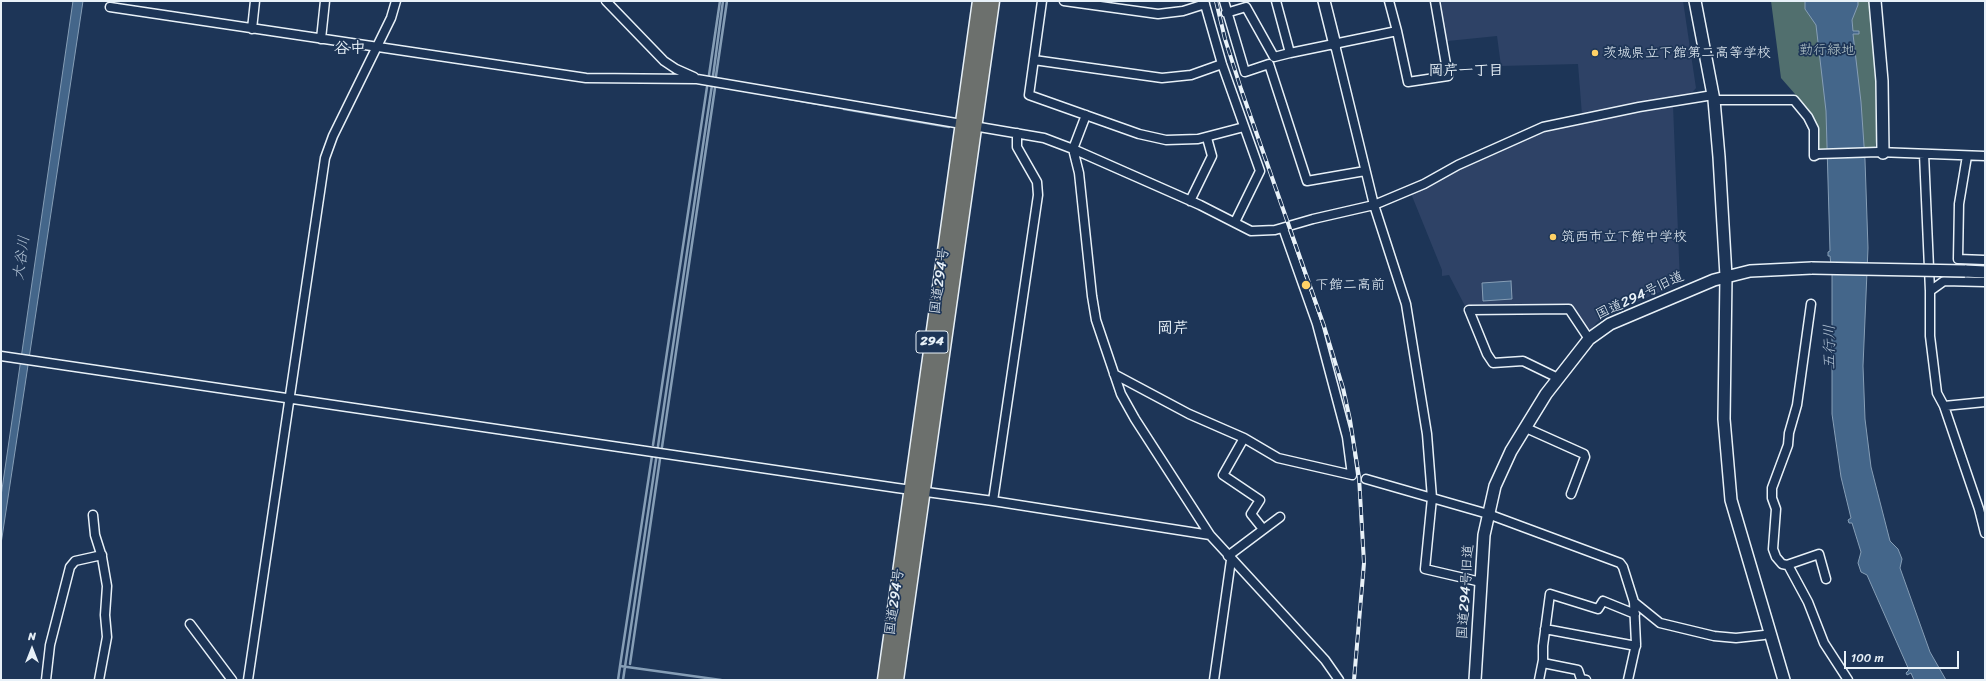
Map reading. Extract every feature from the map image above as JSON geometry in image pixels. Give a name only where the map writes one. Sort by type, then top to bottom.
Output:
[{"type":"highway","name":"国道294号","points":[[969,126],[980,1]]},
{"type":"highway","name":"国道294号","points":[[885,680],[917,491],[969,126],[992,1]]},
{"type":"highway","name":"国道294号","points":[[896,680],[917,491]]},
{"type":"street","points":[[252,29],[254,1]]},
{"type":"street","points":[[321,39],[324,1]]},
{"type":"street","points":[[248,680],[325,158],[333,136],[391,18],[396,1]]},
{"type":"street","points":[[606,1],[664,61],[676,69],[697,78]]},
{"type":"street","points":[[1042,1],[1029,95],[1151,138],[1185,140],[1207,138],[1244,127]]},
{"type":"street","points":[[1064,1],[1158,14],[1183,11],[1205,2],[1222,64],[1260,171],[1235,222]]},
{"type":"street","points":[[1224,1],[1226,13],[1244,72],[1290,53],[1335,45],[1397,31]]},
{"type":"street","points":[[1276,1],[1290,53]]},
{"type":"street","points":[[1324,1],[1374,205],[1406,304],[1427,434],[1432,498],[1425,569],[1481,582]]},
{"type":"street","points":[[1389,1],[1408,82],[1448,76],[1435,1]]},
{"type":"street","points":[[1696,1],[1713,97],[1719,157],[1726,276],[1724,419],[1731,500],[1784,680]]},
{"type":"street","points":[[1874,1],[1882,81],[1878,153]]},
{"type":"street","points":[[110,7],[586,78],[697,78],[1044,138],[1073,149],[1190,201],[1251,231],[1283,228],[1313,219],[1374,205],[1424,184],[1458,165],[1543,127],[1639,107],[1713,97],[1794,100],[1808,117],[1814,129],[1814,156],[1818,154],[1878,153],[1985,156]]},
{"type":"street","points":[[1226,13],[1246,7],[1271,61],[1307,181],[1365,171]]},
{"type":"street","points":[[1034,60],[1162,78],[1191,75],[1222,64]]},
{"type":"street","points":[[1086,115],[1073,149],[1079,173],[1096,320],[1121,394],[1135,419],[1210,535],[1325,660],[1339,680]]},
{"type":"street","points":[[993,501],[1038,195],[1037,182],[1017,147],[1017,133]]},
{"type":"street","points":[[1190,201],[1212,156],[1207,138]]},
{"type":"street","points":[[1924,154],[1930,292],[1930,336],[1937,394],[1944,406],[1982,509],[1985,533]]},
{"type":"street","points":[[1930,292],[1944,281],[1958,264],[1959,204],[1967,156]]},
{"type":"street","points":[[1114,374],[1189,414],[1244,438],[1278,458],[1352,476],[1347,436],[1317,324],[1283,228]]},
{"type":"street","points":[[1958,259],[1985,260]]},
{"type":"street","name":"国道294号旧道","points":[[1475,680],[1484,535],[1495,486],[1511,452],[1546,394],[1589,339],[1610,324],[1726,276],[1768,269],[1812,268],[1985,272]]},
{"type":"street","points":[[1944,281],[1985,282]]},
{"type":"street","points":[[1811,304],[1797,405],[1789,433],[1788,445],[1772,488],[1772,498],[1776,509],[1773,549],[1776,557],[1782,564],[1788,565],[1819,554],[1826,579]]},
{"type":"street","points":[[1558,378],[1523,361],[1493,363],[1487,354],[1469,310],[1569,308],[1589,339]]},
{"type":"street","points":[[1,356],[993,501],[1210,535]]},
{"type":"street","points":[[1944,406],[1985,402]]},
{"type":"street","points":[[1526,428],[1584,454],[1585,457],[1570,494]]},
{"type":"street","points":[[1244,438],[1223,475],[1260,500],[1251,514],[1264,529]]},
{"type":"street","points":[[1366,479],[1488,514],[1620,563],[1623,567],[1634,602],[1635,614],[1636,646],[1628,680]]},
{"type":"street","points":[[93,515],[95,534],[102,555],[107,586],[105,615],[107,637],[99,680]]},
{"type":"street","points":[[1214,680],[1230,558],[1280,517]]},
{"type":"street","points":[[46,680],[50,645],[70,567],[75,561],[102,555]]},
{"type":"street","points":[[1788,565],[1808,602],[1824,643],[1848,680]]},
{"type":"street","points":[[1539,680],[1550,594],[1598,609],[1604,601],[1635,614]]},
{"type":"street","points":[[1634,602],[1660,623],[1714,636],[1736,638],[1764,635]]},
{"type":"street","points":[[190,624],[232,680]]},
{"type":"street","points":[[1545,629],[1636,646]]},
{"type":"street","points":[[1542,663],[1578,670],[1580,677],[1586,680]]},
{"type":"shaded area","points":[[73,1],[83,1],[1,544],[1,496]]},
{"type":"shaded area","name":"茨城県立下館第二高等学校","points":[[1433,1],[1683,1],[1696,88],[1689,96],[1582,115],[1578,64],[1501,66],[1497,36],[1438,42]]},
{"type":"shaded area","points":[[1805,1],[1858,1],[1858,5],[1852,20],[1853,31],[1859,31],[1859,34],[1853,34],[1861,102],[1865,160],[1868,248],[1863,366],[1865,419],[1871,467],[1890,541],[1898,549],[1902,559],[1900,568],[1930,652],[1946,680],[1914,680],[1911,673],[1907,675],[1906,673],[1909,670],[1867,575],[1861,572],[1858,563],[1861,552],[1852,523],[1849,523],[1848,520],[1851,518],[1841,477],[1832,414],[1832,275],[1830,256],[1828,256],[1828,252],[1830,251],[1826,111],[1816,25],[1805,9]]},
{"type":"shaded area","name":"筑西市立下館中学校","points":[[1673,105],[1680,283],[1608,315],[1597,322],[1589,332],[1572,306],[1465,306],[1449,275],[1442,276],[1442,270],[1412,196],[1408,194],[1544,129],[1580,121]]},
{"type":"shaded area","points":[[1511,281],[1512,299],[1483,301],[1482,283]]},
{"type":"green space","name":"勤行緑地","points":[[1771,1],[1870,1],[1878,80],[1878,125],[1875,150],[1822,152],[1818,149],[1818,130],[1816,122],[1781,78]]},
{"type":"waterway","points":[[709,75],[720,1]]},
{"type":"waterway","points":[[713,76],[723,1]]},
{"type":"waterway","points":[[716,76],[727,1]]},
{"type":"waterway","points":[[623,680],[712,85]]},
{"type":"waterway","points":[[653,445],[707,87]]},
{"type":"waterway","points":[[662,447],[715,88]]},
{"type":"waterway","points":[[778,97],[835,107]]},
{"type":"waterway","points":[[844,109],[949,127]]},
{"type":"waterway","points":[[620,666],[652,456]]},
{"type":"waterway","points":[[630,664],[660,459]]},
{"type":"waterway","points":[[618,680],[620,666],[721,680]]},
{"type":"railway","points":[[1216,1],[1225,39],[1241,89],[1324,326],[1343,388],[1350,420],[1359,477],[1364,563],[1354,680]]},
{"type":"place","name":"茨城県立下館第二高等学校","points":[[1595,53]]},
{"type":"place","name":"筑西市立下館中学校","points":[[1553,237]]},
{"type":"place","name":"下館二高前","points":[[1306,285]]},
{"type":"district","name":"谷中","points":[[350,49]]},
{"type":"district","name":"岡芹一丁目","points":[[1466,71]]},
{"type":"district","name":"岡芹","points":[[1173,329]]},
{"type":"water label","name":"大谷川","points":[[22,258]]},
{"type":"water label","name":"五行川","points":[[1830,347]]}]
